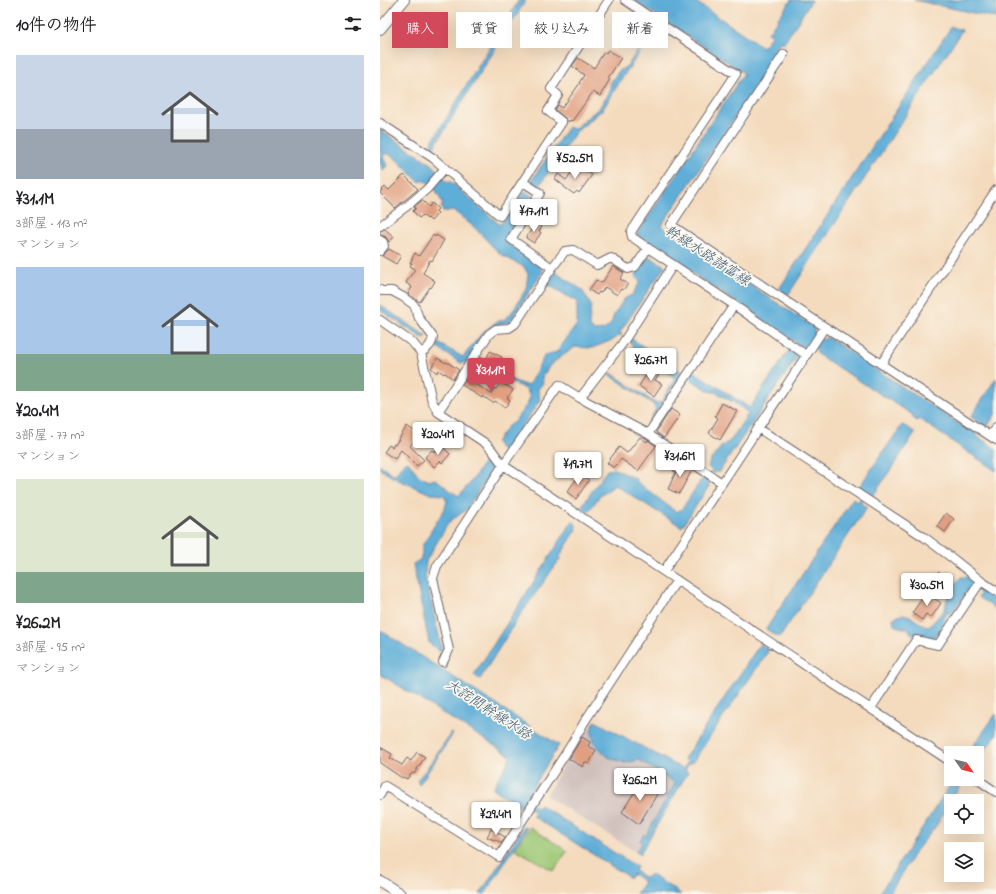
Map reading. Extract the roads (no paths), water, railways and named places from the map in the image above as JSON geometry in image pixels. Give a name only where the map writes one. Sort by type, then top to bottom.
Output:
[{"type":"main road","points":[[380,30],[404,0]]},
{"type":"main road","points":[[380,881],[400,894]]},
{"type":"street","points":[[380,122],[433,158],[500,216],[562,122],[548,111],[558,95],[551,88],[610,0]]},
{"type":"street","points":[[625,0],[736,74],[631,232],[632,237],[734,305],[808,351]]},
{"type":"street","points":[[784,54],[671,225],[822,331],[881,364],[993,438],[996,427]]},
{"type":"street","points":[[380,226],[427,189],[445,168]]},
{"type":"street","points":[[523,182],[540,194],[511,239],[552,268]]},
{"type":"street","points":[[881,364],[996,190]]},
{"type":"street","points":[[380,240],[383,242],[384,246],[380,251]]},
{"type":"street","points":[[438,412],[489,334],[496,329],[509,328],[515,324],[565,251],[573,250],[597,265],[611,258],[628,269],[635,267],[648,248]]},
{"type":"street","points":[[580,398],[622,344],[673,265]]},
{"type":"street","points":[[380,290],[392,291],[414,305],[419,318],[432,337],[432,342],[428,348],[421,353]]},
{"type":"street","points":[[648,434],[734,305]]},
{"type":"street","points":[[380,320],[413,343],[421,353],[432,401],[438,412],[485,444],[492,450],[503,465],[944,757]]},
{"type":"street","points":[[664,571],[822,331]]},
{"type":"street","points":[[443,662],[449,650],[434,578],[437,566],[503,465],[559,384],[580,398],[648,434],[722,483]]},
{"type":"street","points":[[758,428],[924,536],[952,558],[977,586],[996,591]]},
{"type":"street","points":[[380,795],[385,786],[499,857],[677,580]]},
{"type":"street","points":[[871,708],[916,640],[938,645],[977,586]]},
{"type":"street","points":[[984,784],[996,792]]},
{"type":"water","points":[[519,0],[526,0],[512,22],[512,12]]},
{"type":"water","points":[[633,0],[693,0],[763,47],[772,35],[768,33],[791,0],[812,0],[784,43],[781,41],[773,52],[777,55],[661,226],[815,328],[814,333],[823,340],[827,337],[968,430],[970,429],[976,433],[975,435],[996,449],[996,471],[919,419],[917,421],[912,417],[913,415],[817,354],[817,350],[808,343],[802,347],[636,235],[744,73],[668,23],[668,12],[651,12]]},
{"type":"water","points":[[914,0],[996,0],[996,18]]},
{"type":"water","points":[[951,27],[962,30],[788,295],[779,289]]},
{"type":"water","points":[[489,48],[496,48],[432,150],[428,148]]},
{"type":"water","points":[[639,48],[643,48],[603,109],[575,133],[539,186],[531,181],[568,127],[574,129],[600,107],[608,94],[611,82],[618,72],[628,65]]},
{"type":"water","points":[[380,130],[433,165],[446,181],[451,182],[500,225],[524,191],[532,196],[504,241],[536,262],[543,271],[510,322],[496,325],[482,337],[467,362],[461,363],[434,346],[436,342],[463,357],[482,333],[496,322],[506,319],[512,312],[526,289],[528,274],[524,267],[500,254],[474,227],[454,211],[443,211],[441,207],[443,204],[435,189],[425,181],[418,181],[393,156],[386,153],[383,157],[387,166],[383,170],[380,164]]},
{"type":"water","points":[[648,256],[665,266],[620,332],[622,335],[592,348],[575,347],[551,364],[542,377],[543,383],[538,389],[540,400],[505,452],[501,450],[496,442],[508,426],[514,422],[528,403],[530,397],[526,389],[472,368],[473,365],[528,386],[545,355],[557,352],[577,324],[577,302],[547,284],[550,277],[551,278],[555,272],[582,290],[591,305],[589,325],[594,331],[604,330],[611,324],[614,315],[624,299],[632,295],[640,282],[635,276]]},
{"type":"water","points":[[380,305],[426,336],[424,339],[380,310]]},
{"type":"water","points":[[632,339],[682,372],[683,376],[675,383],[649,424],[647,424],[656,409],[653,404],[607,373],[607,370],[655,403],[661,402],[674,381],[673,376],[636,351],[629,340]]},
{"type":"water","points":[[789,350],[794,352],[797,357],[719,472],[714,472],[708,480],[709,486],[682,527],[615,485],[599,497],[588,512],[581,507],[607,470],[615,469],[636,479],[638,483],[676,512],[682,509],[701,480],[705,480],[712,471],[708,467],[710,461],[721,447],[731,440],[748,414],[741,407],[716,392],[711,392],[690,379],[689,376],[693,371],[750,408]]},
{"type":"water","points":[[996,378],[996,413],[987,427],[971,417]]},
{"type":"water","points":[[902,425],[915,433],[873,496],[867,493],[860,503],[867,507],[780,637],[773,634],[766,629],[853,498],[858,502],[865,491],[859,487]]},
{"type":"water","points":[[487,458],[492,461],[495,466],[466,510],[449,522],[426,561],[425,576],[442,649],[440,652],[429,643],[413,564],[420,560],[422,555],[422,546],[445,508],[447,501],[444,495],[431,494],[394,478],[380,469],[380,465],[395,475],[403,464],[408,461],[419,476],[429,481],[435,479],[459,496]]},
{"type":"water","points":[[572,522],[575,523],[577,529],[560,556],[560,559],[518,618],[480,679],[474,675]]},
{"type":"water","points":[[961,577],[968,577],[974,582],[972,585],[982,591],[984,589],[996,597],[996,609],[978,597],[981,593],[970,587],[952,613],[947,613],[943,622],[943,627],[932,639],[915,633],[913,635],[909,631],[909,628],[902,628],[894,625],[893,618],[903,614],[910,616],[929,627],[945,609],[947,599],[953,587]]},
{"type":"water","name":"大詫間幹線水路","points":[[380,630],[559,745],[525,800],[538,808],[540,805],[637,867],[635,871],[646,878],[650,874],[681,894],[636,894],[644,882],[633,874],[630,878],[533,816],[535,812],[522,804],[520,807],[493,788],[511,756],[380,674]]},
{"type":"water","points":[[760,644],[769,650],[692,763],[689,763],[685,770],[688,772],[640,854],[636,852],[642,843],[640,841],[644,834],[646,836],[675,783],[639,760],[625,763],[608,757],[595,744],[591,729],[595,721],[683,769],[688,762],[684,759]]},
{"type":"water","points":[[996,714],[996,735],[984,752],[984,746],[973,746]]},
{"type":"water","points":[[451,733],[453,734],[419,785],[417,780],[425,771]]},
{"type":"water","points":[[949,786],[960,786],[955,794],[944,794]]},
{"type":"water","points":[[944,794],[944,813],[936,826],[915,852],[889,894],[879,894]]},
{"type":"water","points":[[524,826],[527,828],[485,894],[480,894]]},
{"type":"water label","name":"幹線水路諸富線","points":[[707,256]]}]
